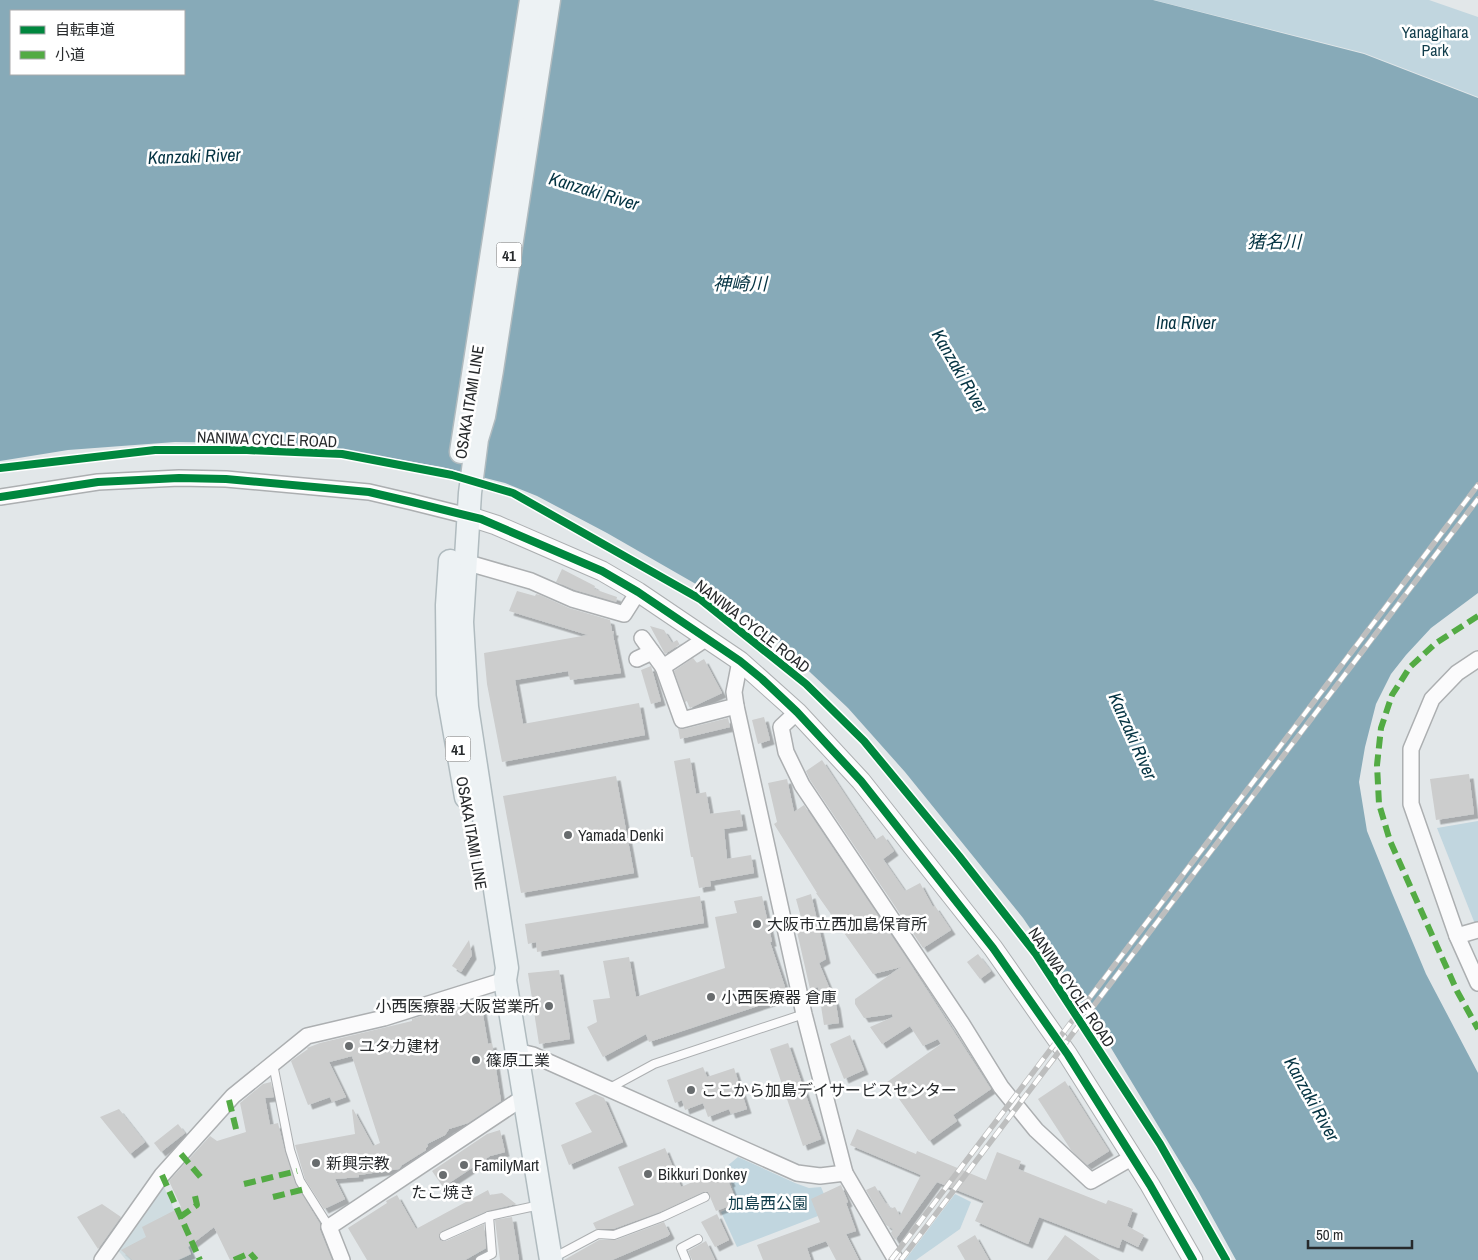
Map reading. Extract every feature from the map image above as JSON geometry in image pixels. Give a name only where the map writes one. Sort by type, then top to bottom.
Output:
[{"type":"main road","name":"OSAKA ITAMI LINE","points":[[504,980],[496,970],[448,694],[447,605],[531,0]]},
{"type":"main road","name":"OSAKA ITAMI LINE","points":[[549,0],[492,370],[484,416],[461,511],[465,562],[462,622],[467,707],[507,968],[504,980],[551,1259]]},
{"type":"street","points":[[0,497],[98,482],[179,478],[226,479],[369,492],[461,511],[593,567],[638,592],[740,660],[797,712],[860,781],[993,948],[1068,1055],[1133,1157],[1193,1260]]},
{"type":"street","points":[[465,562],[531,581],[572,599],[624,614],[638,592]]},
{"type":"street","points":[[642,638],[663,667],[682,720],[736,706]]},
{"type":"street","points":[[663,667],[707,638]]},
{"type":"street","points":[[637,659],[652,652]]},
{"type":"street","points":[[1478,659],[1457,673],[1432,699],[1411,749],[1411,804],[1457,936],[1478,983]]},
{"type":"street","points":[[740,660],[734,692],[736,706],[804,1014],[845,1173],[887,1256]]},
{"type":"street","points":[[797,712],[781,727],[786,752],[802,785],[962,1024],[1001,1088],[1036,1130],[1091,1181],[1133,1157]]},
{"type":"street","points":[[1457,936],[1478,930]]},
{"type":"street","points":[[102,1260],[162,1175],[233,1096],[307,1036],[384,1018],[504,980]]},
{"type":"street","points":[[516,1051],[533,1055],[797,1173],[820,1176],[845,1173]]},
{"type":"street","points":[[342,1260],[329,1227],[524,1097]]},
{"type":"lane","points":[[608,1089],[654,1064],[804,1014]]},
{"type":"lane","points":[[273,1064],[290,1150],[300,1181],[329,1227]]},
{"type":"lane","points":[[551,1259],[598,1234],[614,1235],[662,1217],[705,1197]]},
{"type":"lane","points":[[444,1236],[489,1216],[542,1205]]},
{"type":"lane","points":[[480,1260],[492,1254],[489,1216]]},
{"type":"lane","points":[[686,1260],[681,1248],[698,1239]]},
{"type":"shaded area","points":[[163,1185],[197,1260],[126,1260],[117,1249]]},
{"type":"green space","name":"Yanagihara Park","points":[[1154,0],[1429,0],[1478,17],[1478,97],[1364,53]]},
{"type":"green space","points":[[1478,821],[1478,923],[1475,924],[1437,828]]},
{"type":"green space","name":"加島西公園","points":[[738,1157],[795,1183],[809,1188],[821,1187],[831,1211],[737,1247],[721,1212],[738,1204],[726,1167]]},
{"type":"green space","points":[[955,1194],[971,1202],[960,1229],[916,1260],[905,1260]]},
{"type":"water","name":"神崎川","points":[[0,0],[1153,0],[1364,54],[1478,98],[1478,593],[1431,628],[1391,674],[1376,704],[1365,747],[1359,782],[1367,831],[1392,893],[1426,974],[1478,1073],[1478,1260],[1236,1260],[1199,1193],[1108,1043],[1023,918],[905,772],[848,708],[776,640],[708,591],[607,533],[537,496],[505,483],[442,467],[331,448],[265,443],[175,442],[68,450],[0,461]]},
{"type":"building","points":[[562,569],[595,586],[594,589],[617,597],[616,602],[575,590],[556,582]]},
{"type":"building","points":[[517,591],[535,596],[536,594],[540,595],[569,608],[610,620],[612,631],[614,631],[613,635],[621,673],[570,680],[568,671],[515,680],[523,724],[639,703],[645,735],[502,762],[487,684],[484,653],[588,635],[509,611]]},
{"type":"building","points":[[650,626],[664,630],[672,643],[677,640],[680,644],[665,654]]},
{"type":"building","points":[[693,658],[697,663],[704,659],[722,693],[690,708],[687,701],[685,702],[674,671]]},
{"type":"building","points":[[651,666],[661,701],[651,704],[641,670]]},
{"type":"building","points":[[764,717],[770,740],[758,744],[752,720]]},
{"type":"building","points":[[728,718],[730,727],[680,739],[678,728],[684,729]]},
{"type":"building","points":[[690,758],[696,794],[706,792],[710,814],[740,810],[743,826],[724,829],[727,859],[751,855],[754,873],[710,881],[711,886],[699,888],[693,857],[691,857],[674,761]]},
{"type":"building","points":[[822,760],[875,840],[883,835],[894,851],[883,859],[905,891],[920,883],[933,907],[935,906],[951,930],[923,948],[810,780],[806,771]]},
{"type":"building","points":[[1469,774],[1474,814],[1436,820],[1430,779]]},
{"type":"building","name":"Yamada Denki","points":[[616,776],[634,873],[521,893],[503,796]]},
{"type":"building","points":[[787,779],[794,812],[804,805],[991,1089],[953,1115],[957,1121],[929,1141],[887,1082],[941,1044],[938,1039],[923,1046],[910,1026],[882,1044],[870,1027],[893,1017],[892,1014],[864,1018],[855,1004],[855,999],[901,967],[873,974],[816,893],[774,824],[777,822],[768,783]]},
{"type":"building","points":[[811,894],[826,959],[819,963],[836,1004],[839,1023],[824,1025],[818,987],[810,989],[795,923],[802,921],[796,899]]},
{"type":"building","points":[[700,896],[704,923],[537,952],[536,942],[528,944],[525,924]]},
{"type":"building","points":[[762,896],[772,942],[770,942],[788,996],[649,1042],[646,1034],[603,1057],[587,1027],[597,1022],[593,1000],[610,998],[603,961],[629,957],[636,997],[725,968],[715,917],[737,913],[734,901]]},
{"type":"building","points":[[469,940],[472,955],[461,972],[452,966]]},
{"type":"building","points":[[978,954],[991,971],[980,979],[967,962]]},
{"type":"building","name":"小西医療器 大阪営業所","points":[[559,970],[570,1039],[539,1044],[528,973]]},
{"type":"building","points":[[481,1003],[488,1044],[492,1043],[501,1101],[468,1123],[449,1129],[445,1135],[427,1144],[426,1150],[402,1165],[399,1169],[359,1175],[359,1177],[335,1179],[345,1199],[324,1209],[305,1179],[295,1145],[355,1134],[353,1109],[373,1146],[380,1143],[352,1056],[329,1062],[346,1097],[332,1102],[330,1097],[308,1105],[291,1061],[307,1048],[320,1043],[412,1021],[412,1019],[440,1010]]},
{"type":"building","points":[[850,1035],[864,1070],[844,1079],[830,1044]]},
{"type":"building","points":[[788,1043],[821,1139],[803,1146],[770,1049]]},
{"type":"building","points":[[703,1067],[707,1077],[734,1068],[747,1109],[731,1114],[729,1109],[708,1117],[703,1103],[685,1110],[682,1100],[675,1103],[667,1080]]},
{"type":"building","points":[[1065,1081],[1109,1151],[1087,1165],[1071,1150],[1038,1099]]},
{"type":"building","points":[[271,1082],[274,1097],[265,1098],[270,1125],[278,1123],[295,1183],[320,1224],[320,1230],[332,1260],[230,1260],[214,1227],[188,1247],[191,1254],[178,1260],[132,1260],[121,1250],[146,1237],[142,1227],[181,1207],[169,1181],[210,1136],[217,1141],[246,1132],[240,1103],[263,1084]]},
{"type":"building","points":[[595,1094],[604,1098],[623,1142],[569,1165],[561,1145],[592,1132],[575,1103]]},
{"type":"building","points":[[119,1109],[145,1142],[130,1154],[100,1117]]},
{"type":"building","points":[[178,1124],[185,1133],[161,1152],[154,1143]]},
{"type":"building","points":[[857,1129],[916,1154],[917,1151],[986,1180],[997,1152],[1021,1161],[1018,1169],[1106,1204],[1108,1200],[1133,1209],[1127,1226],[1144,1235],[1138,1247],[1122,1239],[1119,1248],[1039,1217],[1028,1244],[975,1221],[984,1201],[937,1182],[895,1240],[891,1233],[893,1229],[886,1225],[866,1190],[875,1186],[890,1209],[895,1207],[900,1216],[921,1175],[850,1145]]},
{"type":"building","points":[[500,1130],[505,1152],[490,1156],[443,1187],[432,1171],[487,1134]]},
{"type":"building","points":[[665,1148],[681,1187],[725,1168],[737,1203],[716,1211],[708,1192],[703,1192],[660,1212],[613,1229],[596,1229],[593,1223],[634,1205],[618,1167]]},
{"type":"building","points":[[841,1185],[856,1231],[846,1234],[859,1260],[836,1260],[826,1241],[807,1248],[811,1260],[763,1260],[757,1245],[820,1222],[811,1199]]},
{"type":"building","points":[[488,1190],[490,1195],[502,1193],[516,1204],[487,1211],[442,1231],[439,1235],[440,1240],[446,1241],[484,1224],[486,1248],[465,1260],[367,1260],[348,1228],[397,1195],[416,1229]]},
{"type":"building","points":[[102,1204],[121,1217],[98,1249],[77,1217]]},
{"type":"building","points":[[717,1214],[729,1240],[715,1247],[701,1222]]},
{"type":"building","points":[[512,1217],[519,1260],[500,1260],[495,1220]]},
{"type":"building","points":[[664,1222],[670,1234],[668,1236],[612,1260],[564,1260],[599,1240],[616,1240]]},
{"type":"building","points":[[975,1235],[989,1260],[965,1260],[957,1246]]},
{"type":"building","points":[[1065,1235],[1100,1260],[1047,1260]]},
{"type":"building","points":[[706,1241],[715,1260],[692,1260],[688,1251]]},
{"type":"railway","points":[[891,1260],[1478,485]]},
{"type":"railway","points":[[901,1260],[1478,499]]},
{"type":"marked path","points":[[1478,616],[1436,643],[1410,667],[1392,695],[1381,728],[1377,765],[1379,804],[1390,841],[1457,991],[1478,1029]]},
{"type":"marked path","points":[[229,1100],[237,1133]]},
{"type":"marked path","points":[[181,1154],[203,1180]]},
{"type":"marked path","points":[[244,1184],[297,1171]]},
{"type":"marked path","points":[[162,1175],[200,1260]]},
{"type":"marked path","points":[[273,1197],[305,1189]]},
{"type":"marked path","points":[[180,1217],[197,1205],[195,1196]]},
{"type":"marked path","points":[[234,1260],[250,1253],[256,1260]]},
{"type":"cycle path","name":"NANIWA CYCLE ROAD","points":[[0,468],[155,450],[247,450],[342,454],[452,475],[513,493],[700,599],[806,684],[864,741],[959,856],[1036,954],[1160,1144],[1226,1260]]},
{"type":"cycle path","points":[[0,497],[98,482],[179,478],[226,479],[369,492],[481,519],[602,571],[638,592],[740,661],[762,679],[797,712],[861,781],[993,948],[1068,1055],[1150,1185],[1193,1260]]},
{"type":"place","name":"Yamada Denki","points":[[568,835]]},
{"type":"place","name":"大阪市立西加島保育所","points":[[757,924]]},
{"type":"place","name":"小西医療器 倉庫","points":[[711,997]]},
{"type":"place","name":"小西医療器 大阪営業所","points":[[549,1006]]},
{"type":"place","name":"ユタカ建材","points":[[349,1046]]},
{"type":"place","name":"篠原工業","points":[[476,1060]]},
{"type":"place","name":"ここから加島デイサービスセンター","points":[[691,1090]]},
{"type":"place","name":"新興宗教","points":[[316,1163]]},
{"type":"place","name":"FamilyMart","points":[[464,1165]]},
{"type":"place","name":"Bikkuri Donkey","points":[[648,1174]]},
{"type":"place","name":"たこ焼き","points":[[443,1175]]},
{"type":"water label","name":"Kanzaki River","points":[[194,156]]},
{"type":"water label","name":"Kanzaki River","points":[[594,191]]},
{"type":"water label","name":"猪名川","points":[[1274,241]]},
{"type":"water label","name":"Ina River","points":[[1186,322]]},
{"type":"water label","name":"Kanzaki River","points":[[960,371]]},
{"type":"water label","name":"Kanzaki River","points":[[1133,736]]},
{"type":"water label","name":"Kanzaki River","points":[[1312,1099]]}]
